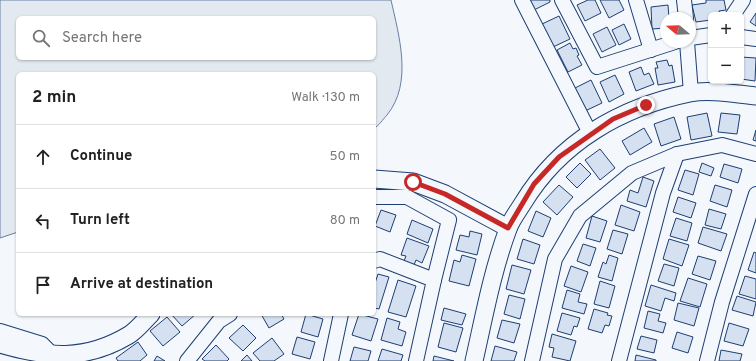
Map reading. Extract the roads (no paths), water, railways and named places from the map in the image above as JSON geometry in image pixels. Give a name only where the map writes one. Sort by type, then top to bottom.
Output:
[{"type":"street","points":[[522,0],[590,133]]},
{"type":"street","points":[[562,0],[597,67],[660,47]]},
{"type":"street","points":[[636,0],[651,50]]},
{"type":"street","points":[[684,0],[685,12]]},
{"type":"street","points":[[735,12],[743,0]]},
{"type":"street","points":[[696,37],[708,35]]},
{"type":"street","points":[[744,38],[756,40]]},
{"type":"street","points":[[687,48],[691,93]]},
{"type":"street","points":[[474,361],[488,297],[508,228],[534,184],[559,157],[590,133],[613,119],[640,108],[691,93],[724,93],[756,96]]},
{"type":"street","points":[[532,361],[555,259],[580,216],[632,173],[677,154],[722,145],[756,154]]},
{"type":"street","points":[[619,361],[662,193],[677,154]]},
{"type":"street","points":[[376,179],[413,182],[445,194],[508,228]]},
{"type":"street","points":[[707,361],[722,302],[756,194]]},
{"type":"street","points":[[376,197],[407,197],[449,220],[416,361]]},
{"type":"street","points":[[376,260],[380,259],[434,280]]},
{"type":"street","points":[[0,344],[54,359],[99,352],[130,335],[149,316]]},
{"type":"street","points":[[187,361],[219,321],[227,316]]},
{"type":"street","points":[[331,361],[341,316]]},
{"type":"street","points":[[0,331],[42,344],[54,359]]}]
